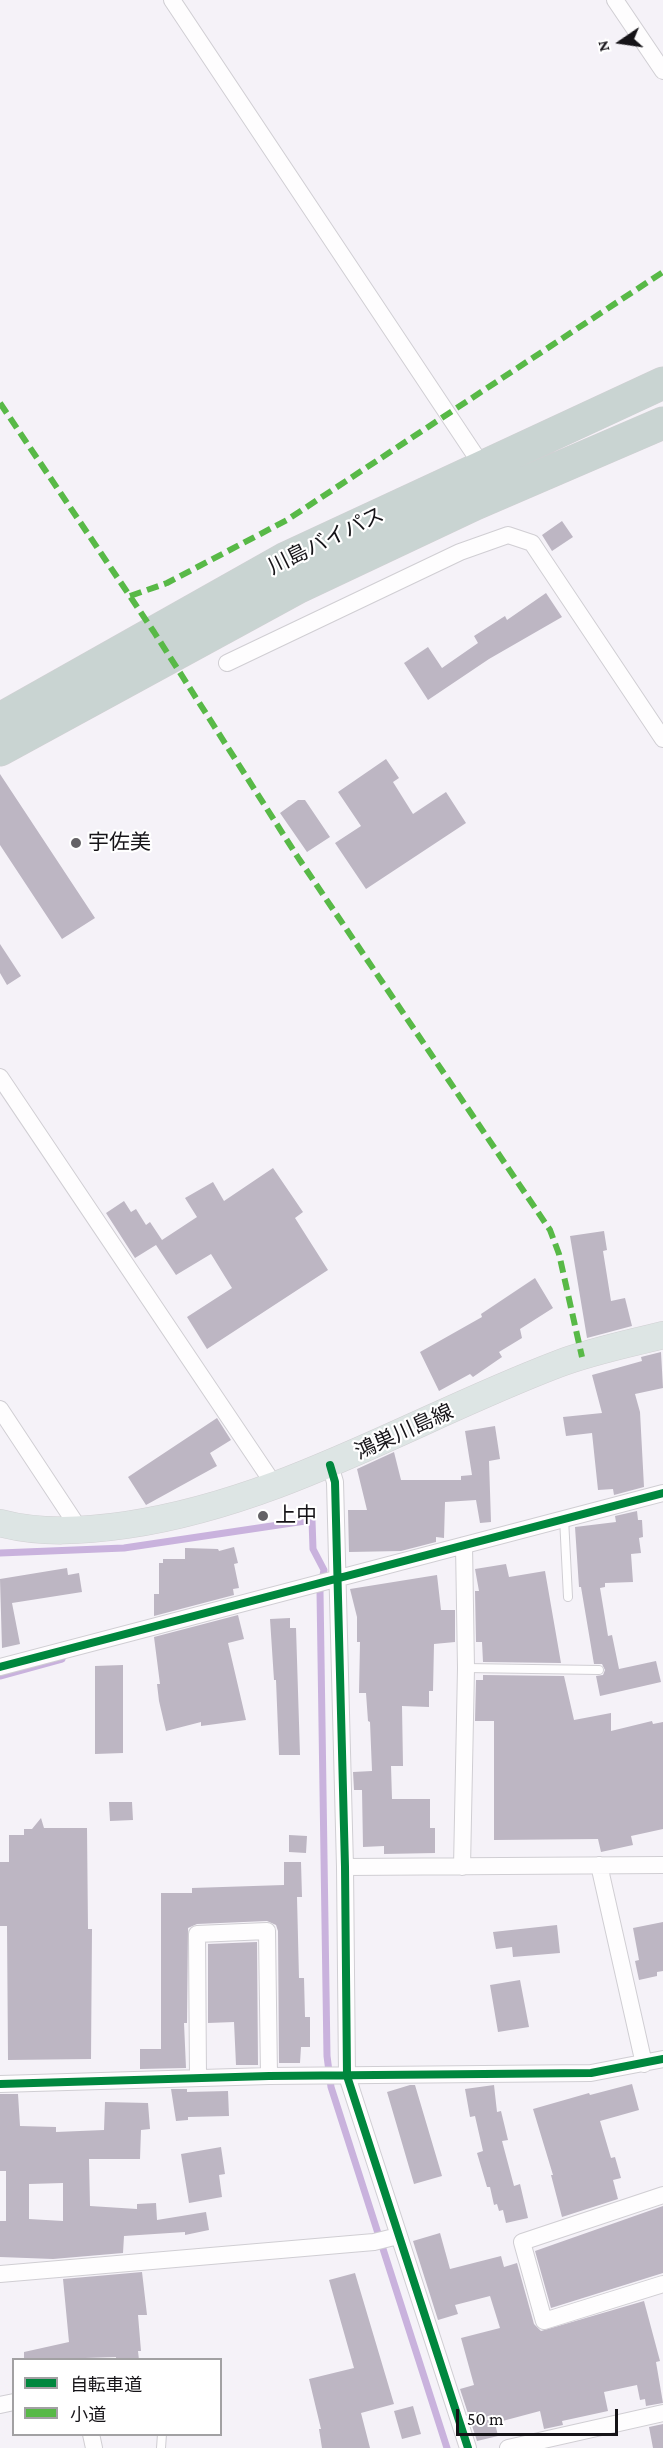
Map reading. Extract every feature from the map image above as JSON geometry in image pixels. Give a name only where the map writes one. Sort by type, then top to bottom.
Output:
[{"type":"highway","name":"川島バイパス","points":[[0,719],[286,558],[663,383]]},
{"type":"highway","name":"川島バイパス","points":[[0,750],[299,587],[475,504],[663,423]]},
{"type":"main road","name":"鴻巣川島線","points":[[0,1523],[48,1530],[80,1530],[178,1517],[275,1486],[330,1465],[559,1363],[663,1335]]},
{"type":"street","points":[[172,0],[483,467]]},
{"type":"street","points":[[615,0],[663,71]]},
{"type":"street","points":[[226,663],[460,552],[508,535],[532,543],[663,739]]},
{"type":"street","points":[[0,1077],[275,1486]]},
{"type":"street","points":[[0,1409],[80,1530]]},
{"type":"street","points":[[330,1465],[335,1482],[345,1867],[337,2076],[386,2239],[468,2448]]},
{"type":"street","points":[[0,1667],[663,1493]]},
{"type":"street","points":[[462,1868],[466,1668],[464,1545]]},
{"type":"street","points":[[599,1865],[644,2064]]},
{"type":"street","points":[[345,1867],[663,1865]]},
{"type":"street","points":[[198,2078],[197,1934],[267,1931],[269,2076]]},
{"type":"street","points":[[0,2084],[269,2076],[591,2073],[663,2059]]},
{"type":"street","points":[[663,2195],[522,2242],[544,2321],[663,2284]]},
{"type":"street","points":[[0,2274],[386,2239]]},
{"type":"street","points":[[508,2448],[663,2413]]},
{"type":"lane","points":[[564,1518],[568,1597]]},
{"type":"lane","points":[[466,1668],[599,1670]]},
{"type":"building","points":[[562,521],[573,537],[552,551],[542,535]]},
{"type":"building","points":[[546,593],[562,617],[489,659],[428,700],[404,663],[428,647],[442,668],[478,643],[474,636],[505,616],[507,620]]},
{"type":"building","points":[[386,759],[399,778],[393,782],[413,814],[446,792],[466,823],[366,889],[335,843],[361,826],[338,792]]},
{"type":"building","points":[[0,774],[95,918],[62,939],[0,845]]},
{"type":"building","points":[[298,800],[305,800],[330,837],[307,852],[280,813]]},
{"type":"building","points":[[0,944],[21,976],[7,985],[0,973]]},
{"type":"building","points":[[273,1168],[303,1212],[295,1218],[328,1270],[207,1349],[187,1317],[232,1288],[211,1254],[176,1275],[156,1245],[135,1258],[106,1213],[124,1201],[131,1212],[136,1209],[146,1225],[150,1222],[162,1240],[197,1217],[185,1198],[213,1182],[224,1201]]},
{"type":"building","points":[[604,1231],[607,1250],[603,1251],[611,1301],[625,1298],[632,1326],[587,1338],[570,1236]]},
{"type":"building","points":[[535,1278],[553,1308],[520,1329],[522,1338],[499,1352],[502,1357],[473,1377],[470,1374],[439,1391],[420,1352],[482,1317],[481,1314]]},
{"type":"building","points":[[661,1352],[663,1388],[635,1394],[640,1412],[644,1487],[614,1495],[613,1489],[598,1490],[592,1433],[566,1436],[563,1417],[602,1413],[592,1375],[642,1361],[641,1357]]},
{"type":"building","points":[[217,1418],[231,1440],[210,1453],[217,1466],[146,1505],[128,1477]]},
{"type":"building","points":[[495,1426],[500,1459],[489,1461],[491,1522],[480,1523],[476,1500],[445,1502],[444,1538],[436,1537],[436,1542],[401,1551],[349,1552],[348,1510],[367,1510],[357,1469],[394,1452],[401,1480],[461,1480],[461,1476],[472,1475],[465,1431]]},
{"type":"building","points":[[637,1511],[638,1520],[642,1520],[643,1537],[639,1538],[641,1553],[631,1554],[633,1582],[605,1583],[605,1587],[600,1588],[608,1636],[612,1635],[619,1669],[656,1661],[661,1682],[600,1696],[596,1676],[603,1675],[605,1670],[602,1664],[594,1664],[581,1587],[579,1587],[575,1527],[616,1522],[615,1516]]},
{"type":"building","points":[[234,1547],[238,1563],[234,1564],[239,1588],[233,1589],[234,1595],[154,1616],[154,1594],[159,1594],[159,1563],[163,1563],[163,1559],[185,1559],[185,1548],[218,1549],[219,1551]]},
{"type":"building","points":[[506,1564],[509,1577],[545,1571],[561,1663],[483,1662],[482,1642],[476,1642],[475,1591],[479,1591],[475,1569]]},
{"type":"building","points":[[67,1568],[68,1575],[79,1573],[82,1592],[12,1603],[20,1644],[2,1648],[0,1579]]},
{"type":"building","points":[[437,1575],[441,1610],[455,1610],[455,1642],[434,1644],[433,1691],[429,1691],[429,1707],[402,1706],[403,1766],[391,1766],[392,1799],[430,1799],[430,1828],[435,1828],[435,1853],[384,1854],[384,1846],[363,1847],[362,1790],[354,1790],[353,1772],[372,1771],[370,1722],[368,1721],[366,1693],[359,1693],[360,1642],[357,1642],[357,1617],[350,1589]]},
{"type":"building","points":[[238,1615],[244,1639],[228,1643],[246,1720],[201,1726],[201,1722],[166,1731],[159,1701],[157,1684],[160,1684],[154,1637]]},
{"type":"building","points":[[290,1618],[290,1628],[296,1628],[300,1755],[279,1755],[276,1680],[274,1680],[270,1619]]},
{"type":"building","points":[[123,1665],[123,1753],[95,1754],[95,1666]]},
{"type":"building","points":[[483,1675],[564,1676],[574,1720],[611,1713],[611,1731],[652,1721],[653,1724],[663,1722],[663,1829],[631,1836],[633,1845],[601,1852],[598,1839],[494,1840],[494,1721],[475,1721],[476,1680],[483,1680]]},
{"type":"building","points":[[109,1802],[132,1802],[133,1820],[110,1821]]},
{"type":"building","points":[[41,1818],[44,1828],[87,1828],[88,1929],[92,1929],[91,2059],[8,2060],[7,1926],[0,1926],[0,1862],[9,1862],[9,1835],[24,1835],[24,1829],[32,1829]]},
{"type":"building","points":[[289,1835],[307,1836],[306,1853],[289,1852]]},
{"type":"building","points":[[284,1862],[301,1862],[302,1897],[297,1897],[299,1978],[304,1978],[305,2017],[310,2017],[310,2047],[301,2047],[300,2063],[279,2063],[278,1931],[276,1925],[267,1921],[197,1924],[188,1928],[187,2023],[184,2023],[186,2068],[140,2069],[140,2049],[161,2049],[161,1893],[192,1893],[192,1888],[284,1885]]},
{"type":"building","points":[[663,1922],[663,1971],[657,1972],[657,1976],[639,1980],[635,1961],[639,1960],[633,1928]]},
{"type":"building","points":[[557,1925],[560,1953],[513,1957],[512,1947],[496,1949],[493,1932]]},
{"type":"building","points":[[257,1942],[258,2065],[236,2065],[234,2022],[208,2023],[208,1944]]},
{"type":"building","points":[[520,1980],[529,2027],[498,2032],[490,1985]]},
{"type":"building","points":[[632,2084],[639,2110],[600,2121],[611,2158],[615,2157],[621,2178],[613,2180],[618,2199],[562,2217],[551,2175],[553,2175],[533,2109],[589,2093],[590,2095]]},
{"type":"building","points":[[415,2085],[442,2176],[414,2184],[387,2092]]},
{"type":"building","points":[[494,2085],[497,2112],[501,2111],[508,2140],[502,2141],[514,2186],[520,2184],[528,2218],[506,2223],[503,2210],[499,2211],[497,2204],[494,2205],[490,2187],[487,2187],[477,2153],[483,2151],[475,2116],[470,2117],[465,2089]]},
{"type":"building","points":[[171,2089],[187,2089],[187,2092],[228,2091],[229,2116],[188,2117],[188,2120],[176,2121]]},
{"type":"building","points":[[0,2094],[18,2094],[20,2126],[56,2127],[56,2132],[104,2130],[105,2102],[148,2103],[150,2129],[141,2130],[140,2159],[89,2159],[90,2206],[137,2209],[137,2204],[156,2203],[157,2220],[206,2212],[209,2230],[185,2235],[185,2232],[124,2236],[123,2253],[53,2259],[0,2257],[0,2221],[6,2221],[6,2171],[0,2171]],"holes":[[[63,2183],[63,2221],[29,2219],[29,2184]]]},
{"type":"building","points":[[221,2147],[225,2174],[219,2175],[222,2197],[189,2203],[181,2154]]},
{"type":"building","points":[[663,2206],[663,2273],[551,2308],[535,2251]]},
{"type":"building","points":[[440,2233],[450,2269],[501,2256],[504,2267],[517,2263],[534,2324],[541,2331],[644,2301],[660,2361],[656,2362],[663,2403],[646,2406],[645,2399],[640,2400],[637,2385],[604,2392],[608,2411],[562,2421],[563,2425],[544,2429],[540,2411],[495,2423],[498,2436],[477,2441],[460,2389],[474,2385],[461,2338],[500,2328],[490,2296],[455,2305],[458,2314],[438,2320],[413,2241]]},
{"type":"building","points":[[142,2272],[147,2315],[138,2315],[141,2351],[138,2351],[139,2358],[24,2358],[24,2352],[69,2342],[63,2279]]},
{"type":"building","points":[[355,2273],[394,2404],[361,2413],[370,2448],[322,2448],[319,2429],[321,2429],[309,2379],[354,2368],[329,2280]]},
{"type":"building","points":[[413,2406],[421,2434],[402,2439],[394,2411]]},
{"type":"building","points":[[663,2424],[663,2448],[653,2448],[649,2427]]},
{"type":"waterway","points":[[0,1553],[124,1548],[312,1520],[313,1549],[324,1570],[320,1591],[327,2056],[331,2087],[447,2448]]},
{"type":"waterway","points":[[0,1676],[62,1659]]},
{"type":"marked path","points":[[130,596],[167,583],[287,520],[663,272]]},
{"type":"marked path","points":[[0,403],[154,632],[299,859],[550,1230],[559,1254],[582,1357]]},
{"type":"cycle path","points":[[330,1465],[335,1482],[345,1867],[347,2076],[468,2448]]},
{"type":"cycle path","points":[[0,1667],[663,1493]]},
{"type":"cycle path","points":[[0,2084],[269,2076],[591,2073],[663,2059]]},
{"type":"place","name":"宇佐美","points":[[76,843]]},
{"type":"place","name":"上中","points":[[263,1516]]}]
